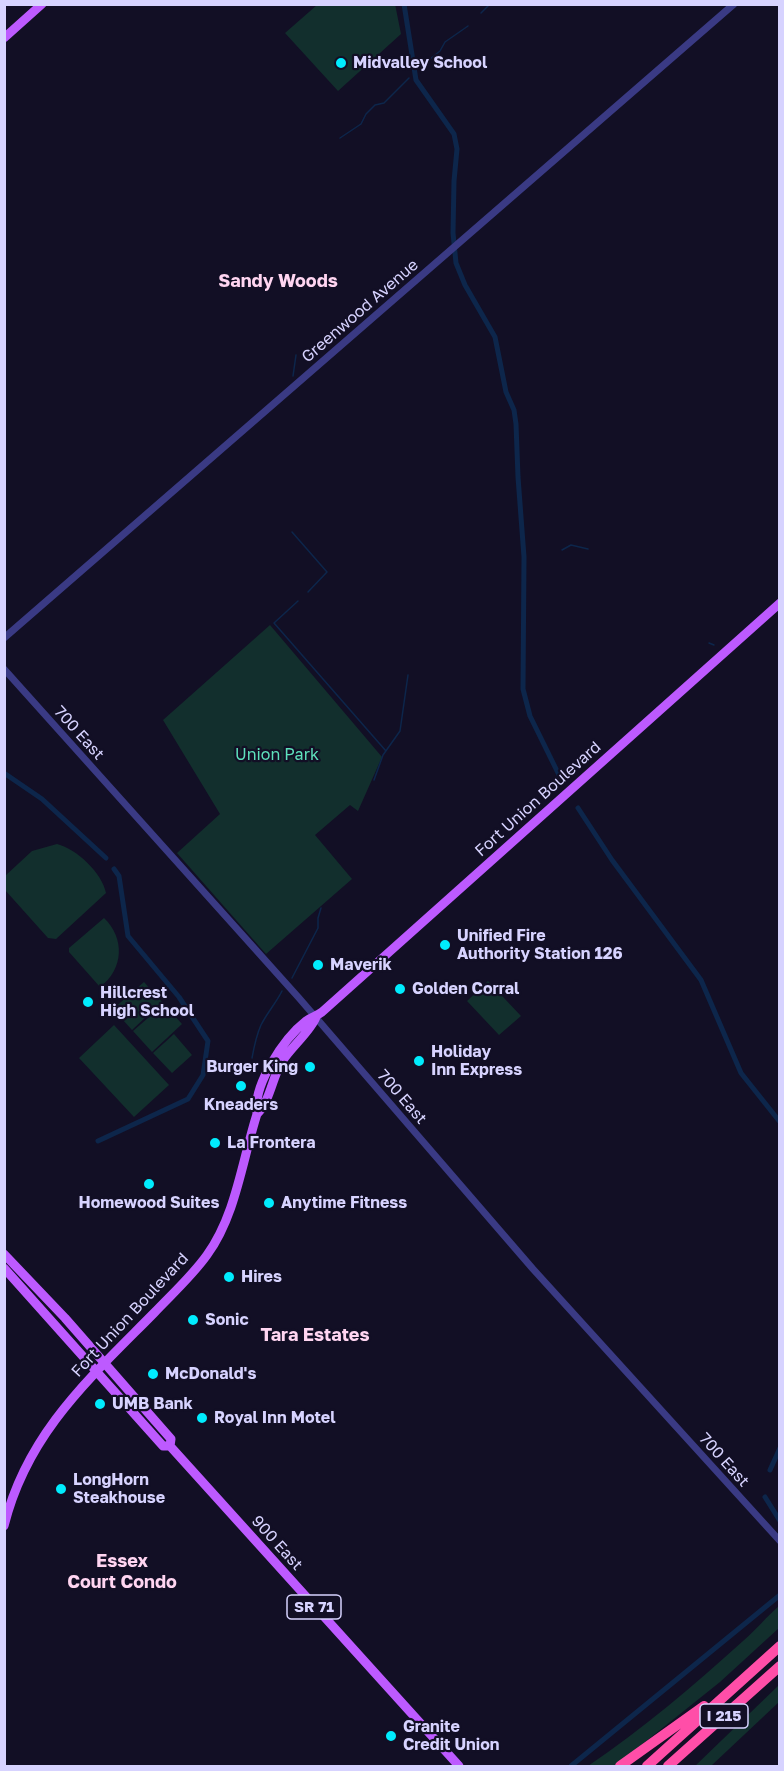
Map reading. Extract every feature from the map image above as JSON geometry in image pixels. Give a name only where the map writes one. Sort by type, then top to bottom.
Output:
[{"type":"highway","name":"I 215","points":[[646,1767],[780,1646]]},
{"type":"highway","name":"I 215","points":[[668,1767],[780,1666]]},
{"type":"highway","points":[[620,1767],[744,1678]]},
{"type":"highway","points":[[680,1767],[754,1690]]},
{"type":"main road","points":[[4,39],[42,4]]},
{"type":"main road","name":"Fort Union Boulevard","points":[[4,1526],[19,1480],[39,1441],[59,1414],[191,1274],[212,1247],[230,1208],[257,1114],[255,1104],[275,1057],[300,1026],[308,1018],[316,1017],[780,603]]},
{"type":"main road","name":"900 East","points":[[4,1254],[171,1439],[170,1446]]},
{"type":"main road","name":"900 East","points":[[4,1268],[163,1446],[170,1446],[459,1767]]},
{"type":"street","name":"Greenwood Avenue","points":[[4,638],[734,4]]},
{"type":"street","name":"700 East","points":[[4,669],[316,1017],[533,1269],[780,1541]]},
{"type":"green space","name":"Midvalley School","points":[[395,4],[401,34],[338,91],[285,33],[317,5]]},
{"type":"green space","name":"Union Park","points":[[270,625],[382,757],[358,811],[350,805],[315,835],[352,879],[266,954],[177,853],[220,814],[163,720]]},
{"type":"green space","points":[[57,844],[73,851],[88,863],[104,885],[106,893],[56,939],[48,938],[5,890],[5,876],[32,851]]},
{"type":"green space","points":[[104,918],[116,935],[119,953],[114,971],[100,987],[69,952],[69,948]]},
{"type":"green space","points":[[488,981],[521,1016],[499,1035],[467,1001]]},
{"type":"green space","points":[[144,982],[162,1002],[132,1030],[113,1009]]},
{"type":"green space","points":[[164,1004],[182,1024],[152,1052],[133,1031]]},
{"type":"green space","points":[[114,1025],[169,1085],[134,1117],[79,1058]]},
{"type":"green space","points":[[174,1034],[192,1055],[172,1073],[153,1053]]},
{"type":"green space","points":[[779,1606],[779,1628],[720,1682],[615,1766],[588,1766],[629,1737],[687,1690],[748,1637]]},
{"type":"green space","points":[[779,1685],[779,1702],[711,1766],[695,1766]]},
{"type":"waterway","points":[[404,4],[416,80],[454,134],[457,149],[453,233],[456,263],[465,285],[495,337],[506,392],[514,410],[524,557],[523,689],[530,716],[561,779]]},
{"type":"waterway","points":[[481,13],[490,4]]},
{"type":"waterway","points":[[425,63],[440,51],[445,42],[468,26]]},
{"type":"waterway","points":[[340,138],[361,124],[366,114],[375,105],[384,103],[409,78]]},
{"type":"waterway","points":[[293,376],[296,355]]},
{"type":"waterway","points":[[292,532],[327,572],[308,592]]},
{"type":"waterway","points":[[562,550],[571,545],[588,549]]},
{"type":"waterway","points":[[298,601],[274,623],[386,751]]},
{"type":"waterway","points":[[709,643],[714,645]]},
{"type":"waterway","points":[[374,780],[383,755],[400,731],[408,675]]},
{"type":"waterway","points":[[4,773],[42,799],[106,858]]},
{"type":"waterway","points":[[578,808],[612,860],[701,980],[741,1073],[780,1122]]},
{"type":"waterway","points":[[98,1141],[188,1099],[203,1075],[208,1041],[179,997],[128,936],[119,876],[114,869]]},
{"type":"waterway","points":[[292,978],[318,928],[321,908]]},
{"type":"waterway","points":[[252,1058],[261,1025],[282,991]]},
{"type":"waterway","points":[[770,1470],[780,1448]]},
{"type":"waterway","points":[[765,1497],[780,1521]]},
{"type":"waterway","points":[[571,1766],[780,1595]]},
{"type":"place","name":"Midvalley School","points":[[341,63]]},
{"type":"place","name":"Unified Fire Authority Station 126","points":[[445,945]]},
{"type":"place","name":"Maverik","points":[[318,965]]},
{"type":"place","name":"Golden Corral","points":[[400,989]]},
{"type":"place","name":"Hillcrest High School","points":[[88,1002]]},
{"type":"place","name":"Holiday Inn Express","points":[[419,1061]]},
{"type":"place","name":"Burger King","points":[[310,1067]]},
{"type":"place","name":"Kneaders","points":[[241,1086]]},
{"type":"place","name":"La Frontera","points":[[215,1143]]},
{"type":"place","name":"Homewood Suites","points":[[149,1184]]},
{"type":"place","name":"Anytime Fitness","points":[[269,1203]]},
{"type":"place","name":"Hires","points":[[229,1277]]},
{"type":"place","name":"Sonic","points":[[193,1320]]},
{"type":"place","name":"McDonald's","points":[[153,1374]]},
{"type":"place","name":"UMB Bank","points":[[100,1404]]},
{"type":"place","name":"Royal Inn Motel","points":[[202,1418]]},
{"type":"place","name":"LongHorn Steakhouse","points":[[61,1489]]},
{"type":"place","name":"Granite Credit Union","points":[[391,1736]]},
{"type":"district","name":"Sandy Woods","points":[[278,281]]},
{"type":"district","name":"Tara Estates","points":[[315,1335]]},
{"type":"district","name":"Essex Court Condo","points":[[122,1571]]}]
